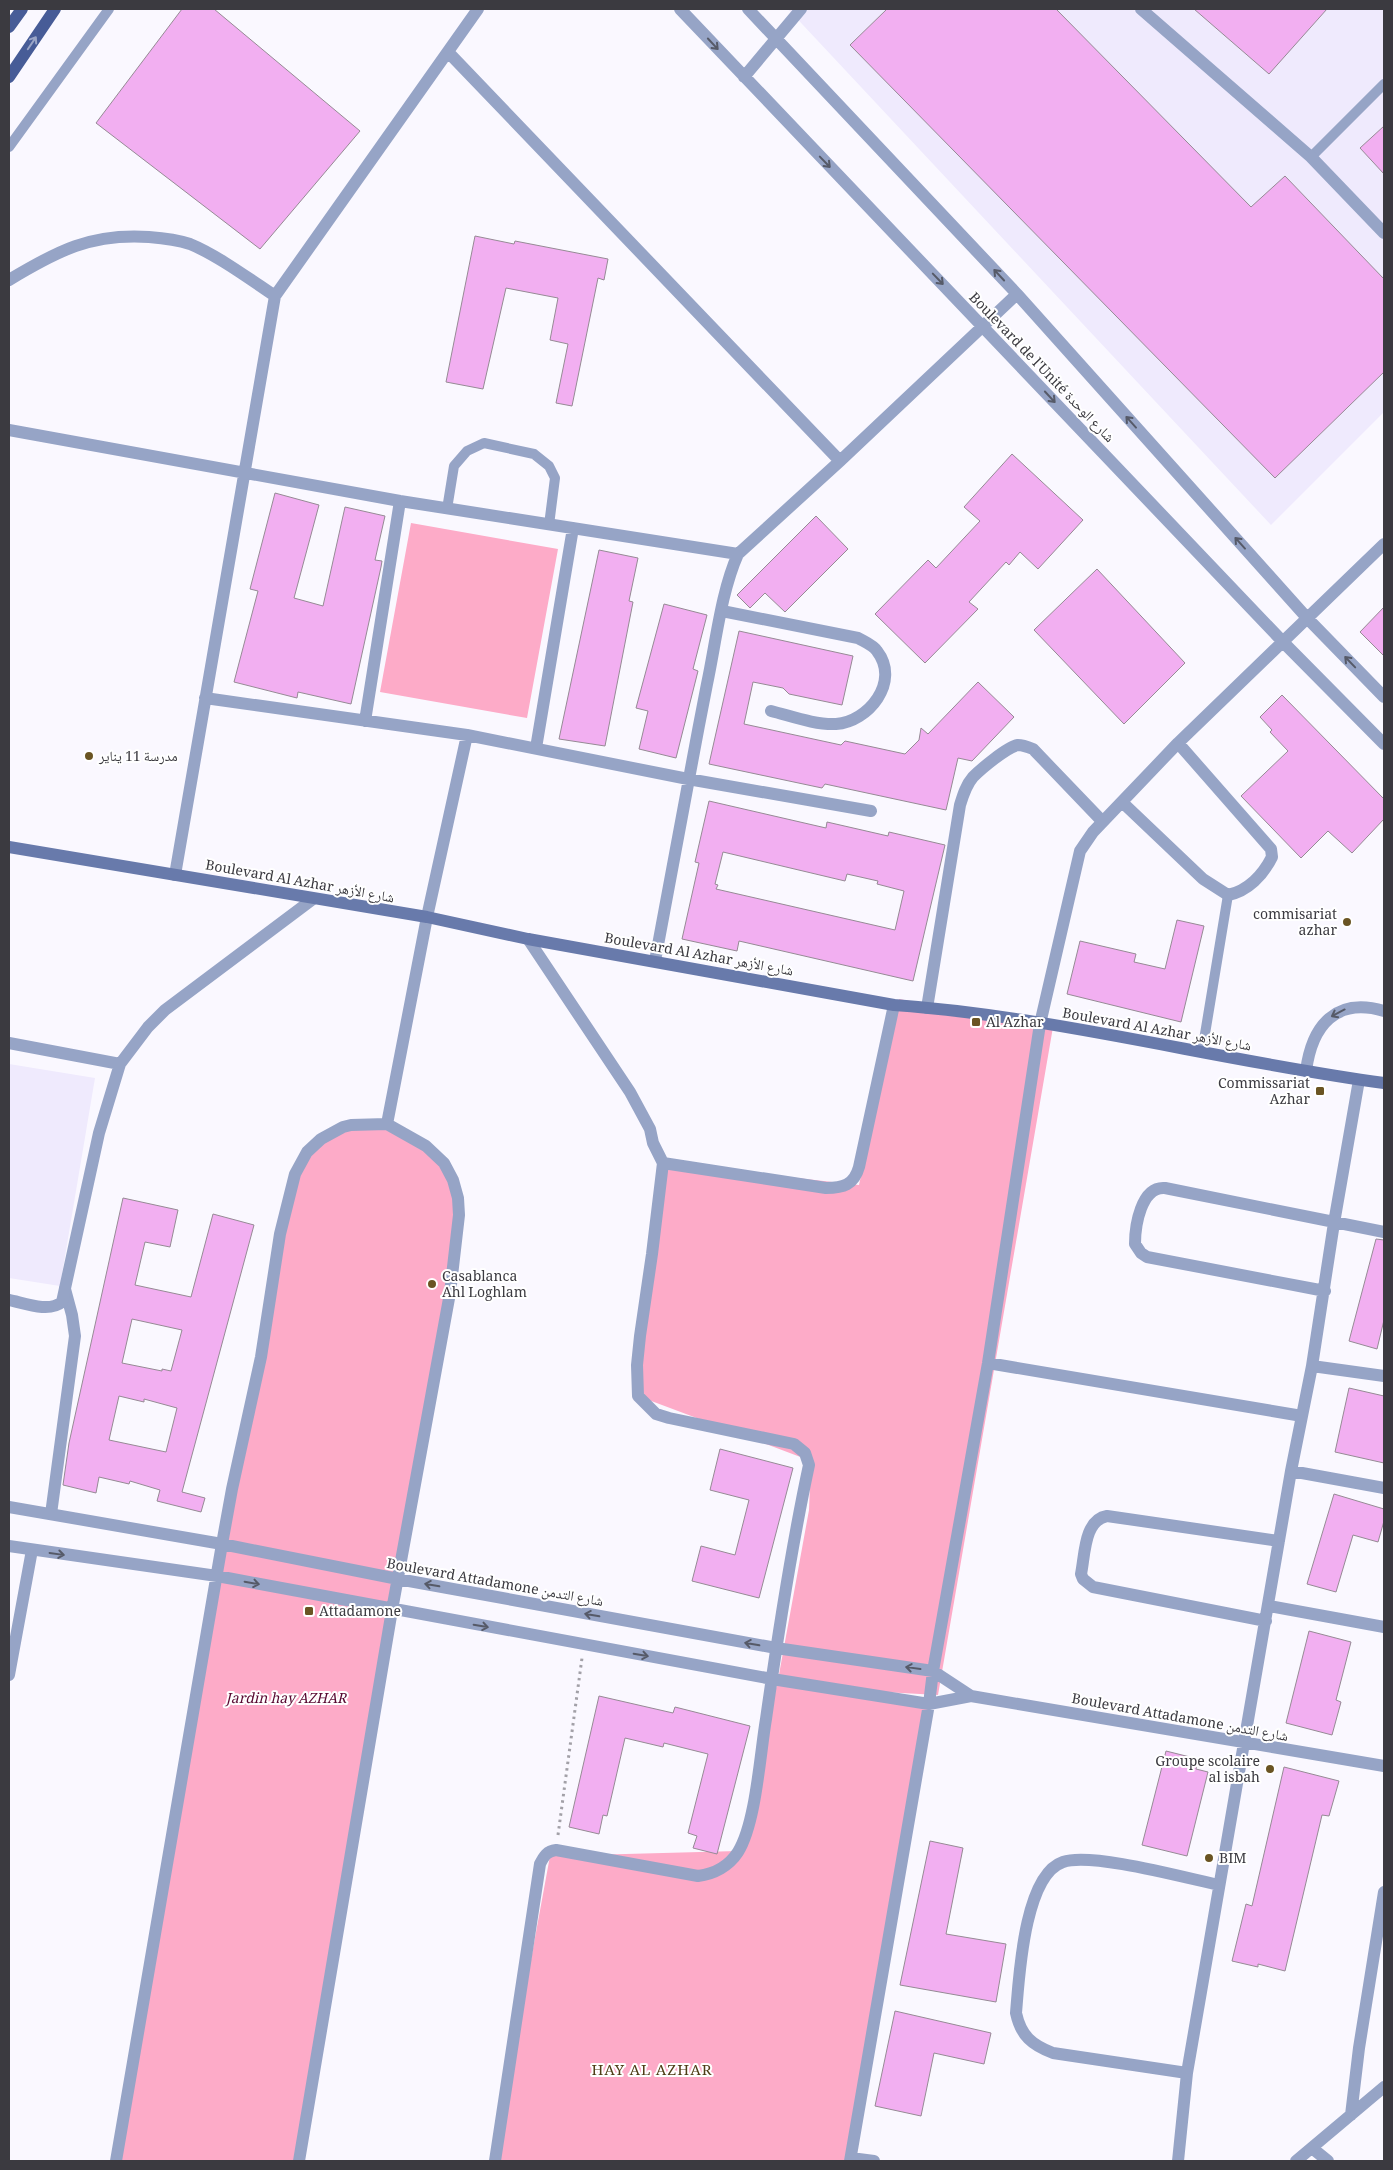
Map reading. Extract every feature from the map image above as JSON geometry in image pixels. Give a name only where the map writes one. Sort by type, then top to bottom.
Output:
[{"type":"main road","points":[[9,27],[22,9]]},
{"type":"main road","points":[[9,77],[56,9]]},
{"type":"main road","name":"Boulevard Al Azhar شارع الأزهر","points":[[9,847],[427,917],[528,938],[894,1005],[1040,1024],[1384,1084]]},
{"type":"street","points":[[175,875],[275,296],[478,9]]},
{"type":"street","name":"Boulevard de l'Unité شارع الوحدة","points":[[680,9],[1284,643],[1384,744]]},
{"type":"street","name":"Boulevard de l'Unité شارع الوحدة","points":[[748,9],[1016,294],[1308,619],[1384,697]]},
{"type":"street","points":[[744,77],[801,9]]},
{"type":"street","points":[[1141,9],[1311,157],[1384,233]]},
{"type":"street","points":[[448,52],[840,461]]},
{"type":"street","points":[[9,280],[46,257],[83,242],[124,235],[158,238],[190,244],[238,271],[275,296]]},
{"type":"street","points":[[656,960],[688,779],[722,611],[732,567],[738,554],[840,461],[1016,294]]},
{"type":"street","points":[[9,430],[447,509],[738,554]]},
{"type":"street","points":[[365,721],[400,501]]},
{"type":"street","points":[[536,748],[573,528]]},
{"type":"street","points":[[874,2161],[851,2160],[929,1704],[933,1671],[988,1363],[1040,1024],[1080,851],[1102,821],[1178,743],[1284,643],[1384,544]]},
{"type":"street","points":[[722,611],[858,638],[873,647],[883,663],[885,675],[878,699],[863,715],[835,724],[771,711]]},
{"type":"street","points":[[205,698],[467,735],[688,779],[871,811]]},
{"type":"street","points":[[387,1124],[427,917],[467,735]]},
{"type":"street","points":[[1122,802],[1203,879],[1228,895],[1244,890],[1256,879],[1272,857],[1271,849],[1178,743]]},
{"type":"street","points":[[927,1008],[960,805],[964,793],[973,778],[1007,750],[1015,746],[1033,749],[1102,821]]},
{"type":"street","points":[[9,1300],[50,1308],[62,1302],[99,1132],[120,1064],[148,1027],[165,1010],[313,898]]},
{"type":"street","points":[[495,2161],[540,1864],[549,1851],[556,1850],[682,1874],[710,1875],[720,1869],[738,1851],[751,1814],[776,1648],[809,1466],[805,1453],[790,1443],[656,1414],[638,1396],[637,1365],[640,1336],[663,1163],[653,1143],[650,1129],[630,1092],[528,938]]},
{"type":"street","points":[[663,1163],[826,1188],[838,1188],[850,1184],[854,1180],[859,1167],[894,1005]]},
{"type":"street","points":[[1306,1071],[1313,1038],[1323,1023],[1335,1013],[1352,1007],[1370,1007],[1384,1012]]},
{"type":"street","points":[[9,1043],[120,1064]]},
{"type":"street","points":[[1178,2161],[1187,2073],[1291,1471],[1325,1291],[1334,1223],[1359,1080]]},
{"type":"street","points":[[116,2161],[222,1544],[261,1357],[280,1234],[295,1174],[307,1152],[321,1139],[343,1127],[387,1124],[426,1146],[444,1163],[453,1180],[458,1198],[459,1216],[450,1293],[392,1610],[299,2161]]},
{"type":"street","points":[[1325,1291],[1147,1257],[1141,1253],[1135,1244],[1135,1232],[1146,1199],[1152,1190],[1158,1187],[1384,1232]]},
{"type":"street","points":[[51,1514],[75,1336],[65,1289]]},
{"type":"street","points":[[988,1363],[1302,1416]]},
{"type":"street","points":[[1312,1366],[1384,1376]]},
{"type":"street","points":[[1291,1471],[1384,1488]]},
{"type":"street","name":"Boulevard Attadamone شارع التدمن","points":[[9,1507],[222,1544],[398,1579],[776,1648],[933,1671],[971,1696]]},
{"type":"street","points":[[1266,1621],[1093,1587],[1083,1579],[1083,1565],[1089,1532],[1094,1522],[1100,1517],[1107,1516],[1279,1541]]},
{"type":"street","name":"Boulevard Attadamone شارع التدمن","points":[[9,1546],[217,1576],[772,1679],[929,1704],[971,1696],[1384,1766]]},
{"type":"street","points":[[9,1675],[32,1550]]},
{"type":"street","points":[[1268,1606],[1384,1627]]},
{"type":"street","points":[[1187,2073],[1054,2053],[1037,2047],[1018,2022],[1016,2012],[1026,1928],[1032,1903],[1040,1885],[1060,1862],[1087,1859],[1219,1886]]},
{"type":"street","points":[[1351,2115],[1359,2048],[1381,1937],[1384,1892]]},
{"type":"street","points":[[1296,2161],[1384,2087]]},
{"type":"street","points":[[1312,2148],[1328,2161]]},
{"type":"lane","points":[[9,147],[108,9]]},
{"type":"lane","points":[[1311,157],[1384,84]]},
{"type":"lane","points":[[447,509],[454,466],[468,451],[484,443],[534,454],[549,466],[555,478],[549,525]]},
{"type":"lane","points":[[1202,1052],[1228,895]]},
{"type":"path","points":[[556,1850],[584,1645]]},
{"type":"shaded area","points":[[788,9],[1384,9],[1384,412],[1271,525]]},
{"type":"shaded area","points":[[9,1064],[95,1078],[60,1286],[9,1278]]},
{"type":"green space","points":[[411,523],[558,549],[527,718],[380,692]]},
{"type":"green space","points":[[899,999],[1053,1027],[938,1695],[848,1690],[929,1704],[854,2161],[494,2161],[550,1856],[738,1851],[778,1680],[809,1510],[811,1461],[638,1396],[663,1163],[859,1185]]},
{"type":"green space","name":"Jardin hay AZHAR","points":[[390,1121],[432,1146],[456,1193],[455,1238],[298,2161],[121,2161],[287,1187],[313,1147],[349,1128]]},
{"type":"building","points":[[182,9],[214,9],[360,131],[260,249],[96,123]]},
{"type":"building","points":[[887,9],[1056,9],[1251,207],[1285,176],[1384,279],[1384,372],[1275,478],[850,45]]},
{"type":"building","points":[[1194,9],[1327,9],[1269,74]]},
{"type":"building","points":[[1384,126],[1384,174],[1360,148]]},
{"type":"building","points":[[475,236],[514,244],[515,241],[608,259],[604,280],[598,278],[572,406],[556,403],[568,344],[550,340],[558,298],[506,288],[483,389],[446,382]]},
{"type":"building","points":[[1012,454],[1083,520],[1038,569],[1020,552],[1009,565],[1006,562],[969,602],[978,609],[925,663],[875,614],[928,560],[936,568],[980,521],[964,507]]},
{"type":"building","points":[[275,493],[319,505],[294,598],[323,606],[345,507],[385,516],[375,560],[382,561],[381,567],[351,704],[298,692],[297,698],[234,682],[258,591],[250,589]]},
{"type":"building","points":[[816,516],[848,549],[785,612],[765,593],[750,608],[737,595]]},
{"type":"building","points":[[599,550],[638,558],[629,601],[633,602],[605,746],[559,739]]},
{"type":"building","points":[[1097,569],[1185,663],[1124,724],[1034,630]]},
{"type":"building","points":[[664,604],[707,615],[693,669],[698,671],[676,758],[639,749],[648,711],[636,708]]},
{"type":"building","points":[[1384,607],[1384,656],[1360,632]]},
{"type":"building","points":[[739,631],[853,656],[842,705],[789,694],[783,688],[753,682],[744,724],[841,745],[845,741],[905,754],[919,740],[921,728],[928,734],[978,682],[1014,717],[972,761],[958,758],[946,810],[825,784],[822,788],[709,764]]},
{"type":"building","points":[[1282,695],[1384,799],[1384,819],[1352,853],[1328,831],[1301,858],[1241,796],[1288,751],[1270,732],[1272,730],[1260,717]]},
{"type":"building","points":[[709,801],[826,828],[827,822],[888,836],[889,832],[945,845],[913,981],[739,941],[737,951],[682,939],[699,863],[695,862]],"holes":[[[723,852],[845,881],[847,874],[878,881],[877,884],[904,891],[895,930],[716,889],[718,885],[715,884]]]},
{"type":"building","points":[[1177,920],[1204,926],[1181,1022],[1067,994],[1080,941],[1136,954],[1134,962],[1165,969]]},
{"type":"building","points":[[123,1198],[178,1210],[170,1247],[145,1242],[135,1285],[191,1297],[213,1214],[254,1225],[182,1492],[205,1498],[201,1512],[157,1501],[160,1490],[130,1481],[129,1484],[99,1477],[96,1493],[63,1485],[69,1443]],"holes":[[[132,1319],[182,1330],[171,1371],[122,1363]],[[119,1396],[144,1402],[144,1399],[177,1408],[166,1452],[109,1440]]]},
{"type":"building","points":[[1376,1239],[1384,1240],[1384,1320],[1377,1349],[1349,1341]]},
{"type":"building","points":[[1349,1388],[1384,1396],[1384,1463],[1335,1452]]},
{"type":"building","points":[[720,1449],[793,1468],[759,1598],[692,1581],[701,1546],[735,1555],[749,1500],[710,1490]]},
{"type":"building","points":[[1334,1494],[1384,1509],[1384,1521],[1378,1542],[1353,1535],[1336,1592],[1307,1584]]},
{"type":"building","points":[[1309,1631],[1351,1642],[1336,1700],[1341,1702],[1332,1735],[1286,1723]]},
{"type":"building","points":[[599,1696],[673,1713],[675,1707],[750,1726],[717,1854],[693,1848],[697,1836],[688,1833],[708,1754],[664,1743],[663,1747],[625,1738],[607,1816],[603,1815],[599,1834],[569,1827]]},
{"type":"building","points":[[1166,1751],[1198,1759],[1196,1769],[1208,1772],[1187,1856],[1142,1845]]},
{"type":"building","points":[[1284,1767],[1339,1781],[1329,1816],[1322,1815],[1285,1971],[1258,1964],[1258,1967],[1232,1961],[1246,1904],[1252,1906]]},
{"type":"building","points":[[930,1841],[963,1848],[946,1934],[1006,1944],[996,2002],[900,1985]]},
{"type":"building","points":[[895,2011],[991,2033],[984,2064],[934,2053],[921,2116],[875,2106]]},
{"type":"place","name":"مدرسة 11 يناير","points":[[89,756]]},
{"type":"place","name":"commisariat azhar","points":[[1347,922]]},
{"type":"place","name":"Al Azhar","points":[[976,1022]]},
{"type":"place","name":"Commissariat Azhar","points":[[1320,1091]]},
{"type":"place","name":"Casablanca Ahl Loghlam","points":[[432,1284]]},
{"type":"place","name":"Attadamone","points":[[309,1611]]},
{"type":"place","name":"Groupe scolaire al isbah","points":[[1270,1769]]},
{"type":"place","name":"BIM","points":[[1209,1858]]},
{"type":"district","name":"HAY AL AZHAR","points":[[652,2070]]}]
